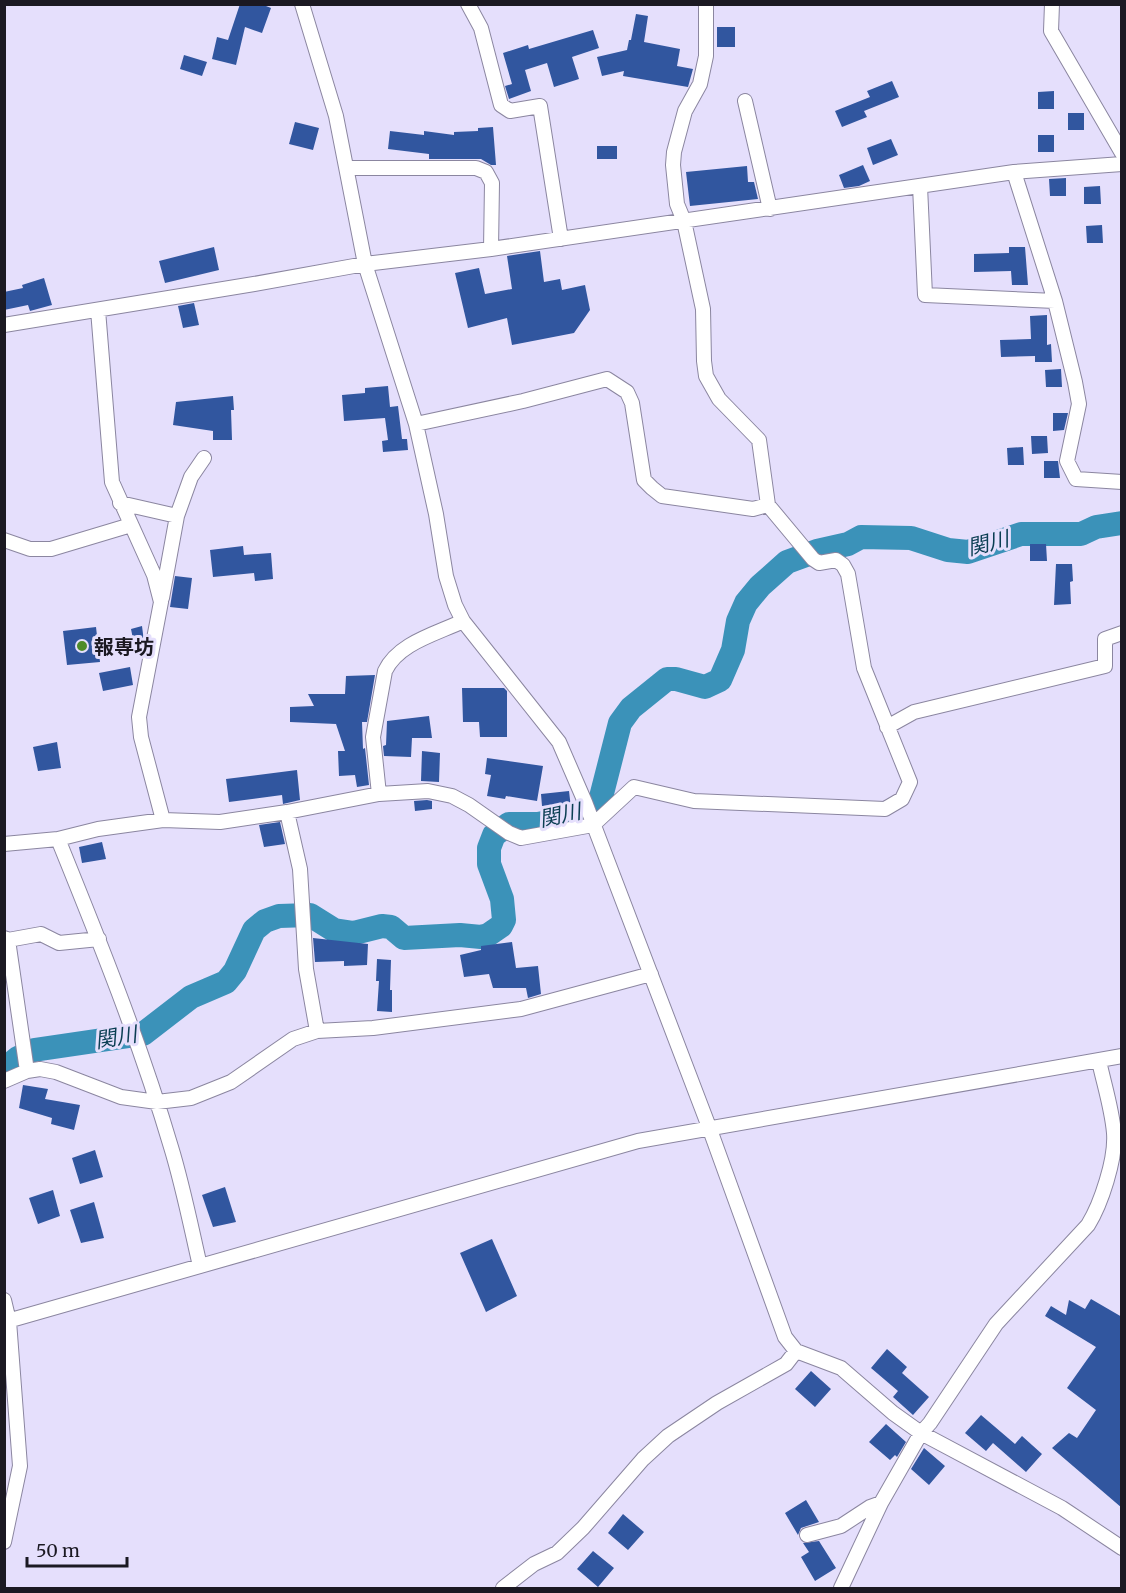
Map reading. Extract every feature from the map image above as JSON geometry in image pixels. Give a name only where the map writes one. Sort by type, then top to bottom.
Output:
[{"type":"street","points":[[302,4],[336,116],[365,264],[416,424],[436,514],[446,576],[455,605],[463,621],[559,742],[585,802],[651,974],[785,1337],[796,1351],[841,1368],[893,1413],[921,1433],[1062,1508],[1122,1548]]},
{"type":"street","points":[[468,4],[482,28],[501,105],[510,111],[540,106],[561,239]]},
{"type":"street","points":[[4,844],[58,839],[98,829],[163,820],[220,822],[380,794],[428,790],[452,796],[521,838],[591,821],[634,788],[694,801],[885,809],[902,798],[910,782],[864,668],[848,574],[843,565],[836,560],[819,563],[813,559],[768,505],[759,440],[719,399],[706,376],[703,309],[684,221],[677,204],[672,165],[685,111],[700,84],[706,56],[706,4]]},
{"type":"street","points":[[1052,4],[1051,31],[1122,153]]},
{"type":"street","points":[[745,101],[770,209]]},
{"type":"street","points":[[4,325],[365,264],[491,249],[1014,172],[1122,164]]},
{"type":"street","points":[[348,168],[476,168],[486,172],[492,183],[491,249]]},
{"type":"street","points":[[1014,172],[1055,301],[1075,382],[1079,404],[1067,461],[1076,479],[1122,482]]},
{"type":"street","points":[[920,186],[925,294],[1055,301]]},
{"type":"street","points":[[98,310],[112,482],[154,575],[161,602]]},
{"type":"street","points":[[416,424],[523,401],[607,379],[627,392],[632,403],[644,480],[662,496],[753,509],[768,505]]},
{"type":"street","points":[[163,820],[141,737],[139,717],[177,516],[191,477],[204,458]]},
{"type":"street","points":[[120,503],[177,516]]},
{"type":"street","points":[[4,540],[30,549],[51,549],[131,525]]},
{"type":"street","points":[[380,794],[372,737],[385,671],[399,652],[463,621]]},
{"type":"street","points":[[887,727],[914,712],[1105,666],[1105,639],[1122,633]]},
{"type":"street","points":[[287,812],[300,868],[306,969],[317,1031]]},
{"type":"street","points":[[58,839],[99,939],[157,1102],[172,1149],[200,1266]]},
{"type":"street","points":[[99,939],[59,943],[41,934],[6,938],[25,1059],[40,1070],[56,1072],[121,1097],[157,1102],[191,1098],[231,1082],[293,1040],[317,1031],[373,1028],[521,1009],[651,974]]},
{"type":"street","points":[[7,1322],[638,1141],[1122,1056]]},
{"type":"street","points":[[4,1081],[25,1059]]},
{"type":"street","points":[[841,1588],[881,1503],[921,1433],[996,1324],[1088,1226],[1098,1209],[1112,1157],[1114,1134],[1099,1060]]},
{"type":"street","points":[[4,1300],[20,1466],[4,1542]]},
{"type":"street","points":[[502,1588],[534,1564],[557,1553],[583,1528],[643,1459],[668,1436],[717,1403],[786,1364],[796,1351]]},
{"type":"street","points":[[807,1535],[841,1526],[870,1507],[881,1503]]},
{"type":"building","points":[[240,4],[261,4],[271,8],[262,33],[245,27],[236,65],[212,59],[217,37],[228,40]]},
{"type":"building","points":[[636,14],[648,16],[644,42],[680,49],[677,66],[693,69],[688,87],[623,76],[624,71],[602,76],[597,57],[627,50]]},
{"type":"building","points":[[717,27],[735,27],[735,47],[717,47]]},
{"type":"building","points":[[593,30],[599,48],[572,57],[579,79],[554,87],[547,63],[525,70],[531,91],[509,99],[505,86],[512,84],[503,53],[528,45],[529,49]]},
{"type":"building","points":[[184,55],[207,62],[202,76],[180,69]]},
{"type":"building","points":[[892,81],[899,97],[864,111],[867,117],[842,127],[835,111],[870,97],[867,91]]},
{"type":"building","points":[[1054,91],[1054,109],[1038,109],[1038,92]]},
{"type":"building","points":[[1068,113],[1084,113],[1084,130],[1068,130]]},
{"type":"building","points":[[295,122],[319,128],[313,150],[289,144]]},
{"type":"building","points":[[493,127],[496,165],[491,165],[481,159],[429,159],[429,154],[388,149],[390,131],[424,135],[424,131],[454,135],[454,132],[478,131],[478,128]]},
{"type":"building","points":[[1038,135],[1054,135],[1054,152],[1038,152]]},
{"type":"building","points":[[891,139],[898,155],[873,165],[867,148]]},
{"type":"building","points":[[597,146],[617,146],[617,159],[597,159]]},
{"type":"building","points":[[863,165],[870,181],[859,186],[844,188],[839,175]]},
{"type":"building","points":[[747,166],[748,182],[754,182],[758,199],[690,206],[686,172]]},
{"type":"building","points":[[1066,178],[1066,196],[1050,196],[1049,179]]},
{"type":"building","points":[[1100,186],[1101,204],[1084,204],[1084,187]]},
{"type":"building","points":[[1102,225],[1103,243],[1087,243],[1086,226]]},
{"type":"building","points":[[214,247],[219,270],[165,283],[159,261]]},
{"type":"building","points":[[1009,247],[1025,247],[1028,285],[1012,285],[1011,271],[974,272],[974,254],[1009,253]]},
{"type":"building","points":[[540,251],[544,282],[560,279],[562,290],[585,285],[590,310],[574,333],[512,345],[507,318],[468,328],[455,273],[479,268],[485,294],[512,289],[507,256]]},
{"type":"building","points":[[44,278],[52,305],[30,311],[28,305],[4,310],[4,292],[23,288],[22,285]]},
{"type":"building","points":[[194,303],[199,325],[183,328],[178,306]]},
{"type":"building","points":[[1047,315],[1047,345],[1051,344],[1052,362],[1035,362],[1035,356],[1001,357],[1000,340],[1031,339],[1030,316]]},
{"type":"building","points":[[1061,369],[1062,387],[1046,387],[1045,370]]},
{"type":"building","points":[[388,386],[390,407],[398,406],[402,439],[407,439],[408,450],[383,452],[382,441],[388,440],[385,418],[344,421],[342,395],[365,393],[365,388]]},
{"type":"building","points":[[233,396],[232,440],[213,440],[213,431],[173,425],[176,402]]},
{"type":"building","points":[[1053,413],[1068,413],[1064,430],[1053,431]]},
{"type":"building","points":[[1031,436],[1047,436],[1048,453],[1032,454]]},
{"type":"building","points":[[1023,447],[1024,465],[1008,465],[1007,448]]},
{"type":"building","points":[[1044,461],[1058,461],[1060,478],[1044,478]]},
{"type":"building","points":[[1030,544],[1046,544],[1047,561],[1030,561]]},
{"type":"building","points":[[243,546],[244,555],[271,553],[273,579],[255,581],[254,573],[213,577],[210,550]]},
{"type":"building","points":[[1056,564],[1072,564],[1071,604],[1054,605]]},
{"type":"building","points":[[175,576],[192,578],[188,609],[170,607]]},
{"type":"building","points":[[142,626],[144,642],[134,644],[131,629]]},
{"type":"building","name":"報専坊","points":[[96,627],[100,662],[67,665],[63,631]]},
{"type":"building","points":[[130,667],[133,685],[103,691],[99,673]]},
{"type":"building","points":[[375,675],[367,722],[362,722],[363,749],[365,748],[369,785],[357,787],[355,775],[339,776],[338,751],[345,751],[336,724],[290,722],[290,707],[314,706],[308,694],[345,694],[346,676]]},
{"type":"building","points":[[462,688],[504,688],[507,691],[507,737],[480,737],[479,722],[463,722]]},
{"type":"building","points":[[429,716],[432,738],[412,738],[411,757],[384,756],[383,746],[386,745],[387,721]]},
{"type":"building","points":[[57,742],[61,768],[38,771],[33,747]]},
{"type":"building","points":[[422,751],[440,753],[439,782],[421,781]]},
{"type":"building","points":[[487,758],[543,766],[537,801],[506,796],[505,799],[487,796],[491,775],[485,774]]},
{"type":"building","points":[[297,770],[300,800],[283,804],[282,795],[229,802],[226,779]]},
{"type":"building","points":[[569,791],[571,808],[557,809],[555,805],[542,806],[541,794]]},
{"type":"building","points":[[414,801],[432,801],[432,809],[415,811]]},
{"type":"building","points":[[280,822],[285,844],[264,847],[259,825]]},
{"type":"building","points":[[102,842],[106,859],[82,863],[79,847]]},
{"type":"building","points":[[313,938],[368,944],[367,965],[344,966],[344,961],[315,962]]},
{"type":"building","points":[[512,942],[516,968],[538,966],[541,994],[528,998],[526,988],[493,988],[489,974],[464,977],[460,955],[481,950],[481,946]]},
{"type":"building","points":[[377,959],[391,960],[392,1012],[377,1011],[379,981],[376,981]]},
{"type":"building","points":[[23,1085],[48,1089],[45,1099],[80,1105],[74,1130],[51,1124],[52,1118],[19,1108]]},
{"type":"building","points":[[95,1150],[103,1177],[80,1184],[72,1158]]},
{"type":"building","points":[[225,1187],[236,1222],[213,1227],[202,1195]]},
{"type":"building","points":[[53,1190],[60,1216],[38,1224],[29,1198]]},
{"type":"building","points":[[94,1202],[104,1238],[81,1243],[70,1210]]},
{"type":"building","points":[[492,1239],[517,1296],[486,1312],[460,1253]]},
{"type":"building","points":[[1091,1299],[1122,1317],[1122,1508],[1052,1448],[1069,1433],[1077,1438],[1096,1410],[1067,1388],[1096,1347],[1045,1316],[1051,1306],[1066,1315],[1069,1300],[1085,1309]]},
{"type":"building","points":[[887,1349],[907,1367],[902,1373],[929,1397],[913,1415],[893,1397],[898,1391],[871,1368]]},
{"type":"building","points":[[811,1371],[831,1389],[815,1407],[795,1389]]},
{"type":"building","points":[[981,1415],[1015,1444],[1022,1436],[1042,1454],[1026,1472],[993,1443],[986,1451],[965,1433]]},
{"type":"building","points":[[886,1424],[906,1442],[897,1457],[895,1455],[890,1460],[869,1442]]},
{"type":"building","points":[[924,1448],[945,1466],[929,1485],[911,1469]]},
{"type":"building","points":[[806,1500],[819,1522],[801,1528],[798,1535],[785,1513]]},
{"type":"building","points":[[623,1514],[644,1532],[628,1550],[608,1533]]},
{"type":"building","points":[[819,1541],[836,1568],[815,1581],[801,1557],[809,1552],[803,1543]]},
{"type":"building","points":[[593,1551],[614,1568],[598,1587],[577,1569]]},
{"type":"waterway","name":"関川","points":[[4,1069],[18,1058],[34,1050],[143,1034],[191,997],[226,982],[235,971],[254,930],[265,921],[279,916],[310,915],[334,930],[354,933],[382,926],[391,927],[404,938],[488,935],[501,926],[504,920],[502,899],[489,864],[489,848],[494,835],[509,824],[538,824],[573,817],[599,805],[620,723],[631,708],[667,679],[676,679],[705,687],[720,680],[733,650],[738,621],[746,603],[760,586],[787,562],[817,551],[848,544],[861,537],[911,538],[948,550],[968,552],[1021,534],[1081,534],[1096,527],[1122,523]]},
{"type":"place","name":"報専坊","points":[[82,646]]}]
